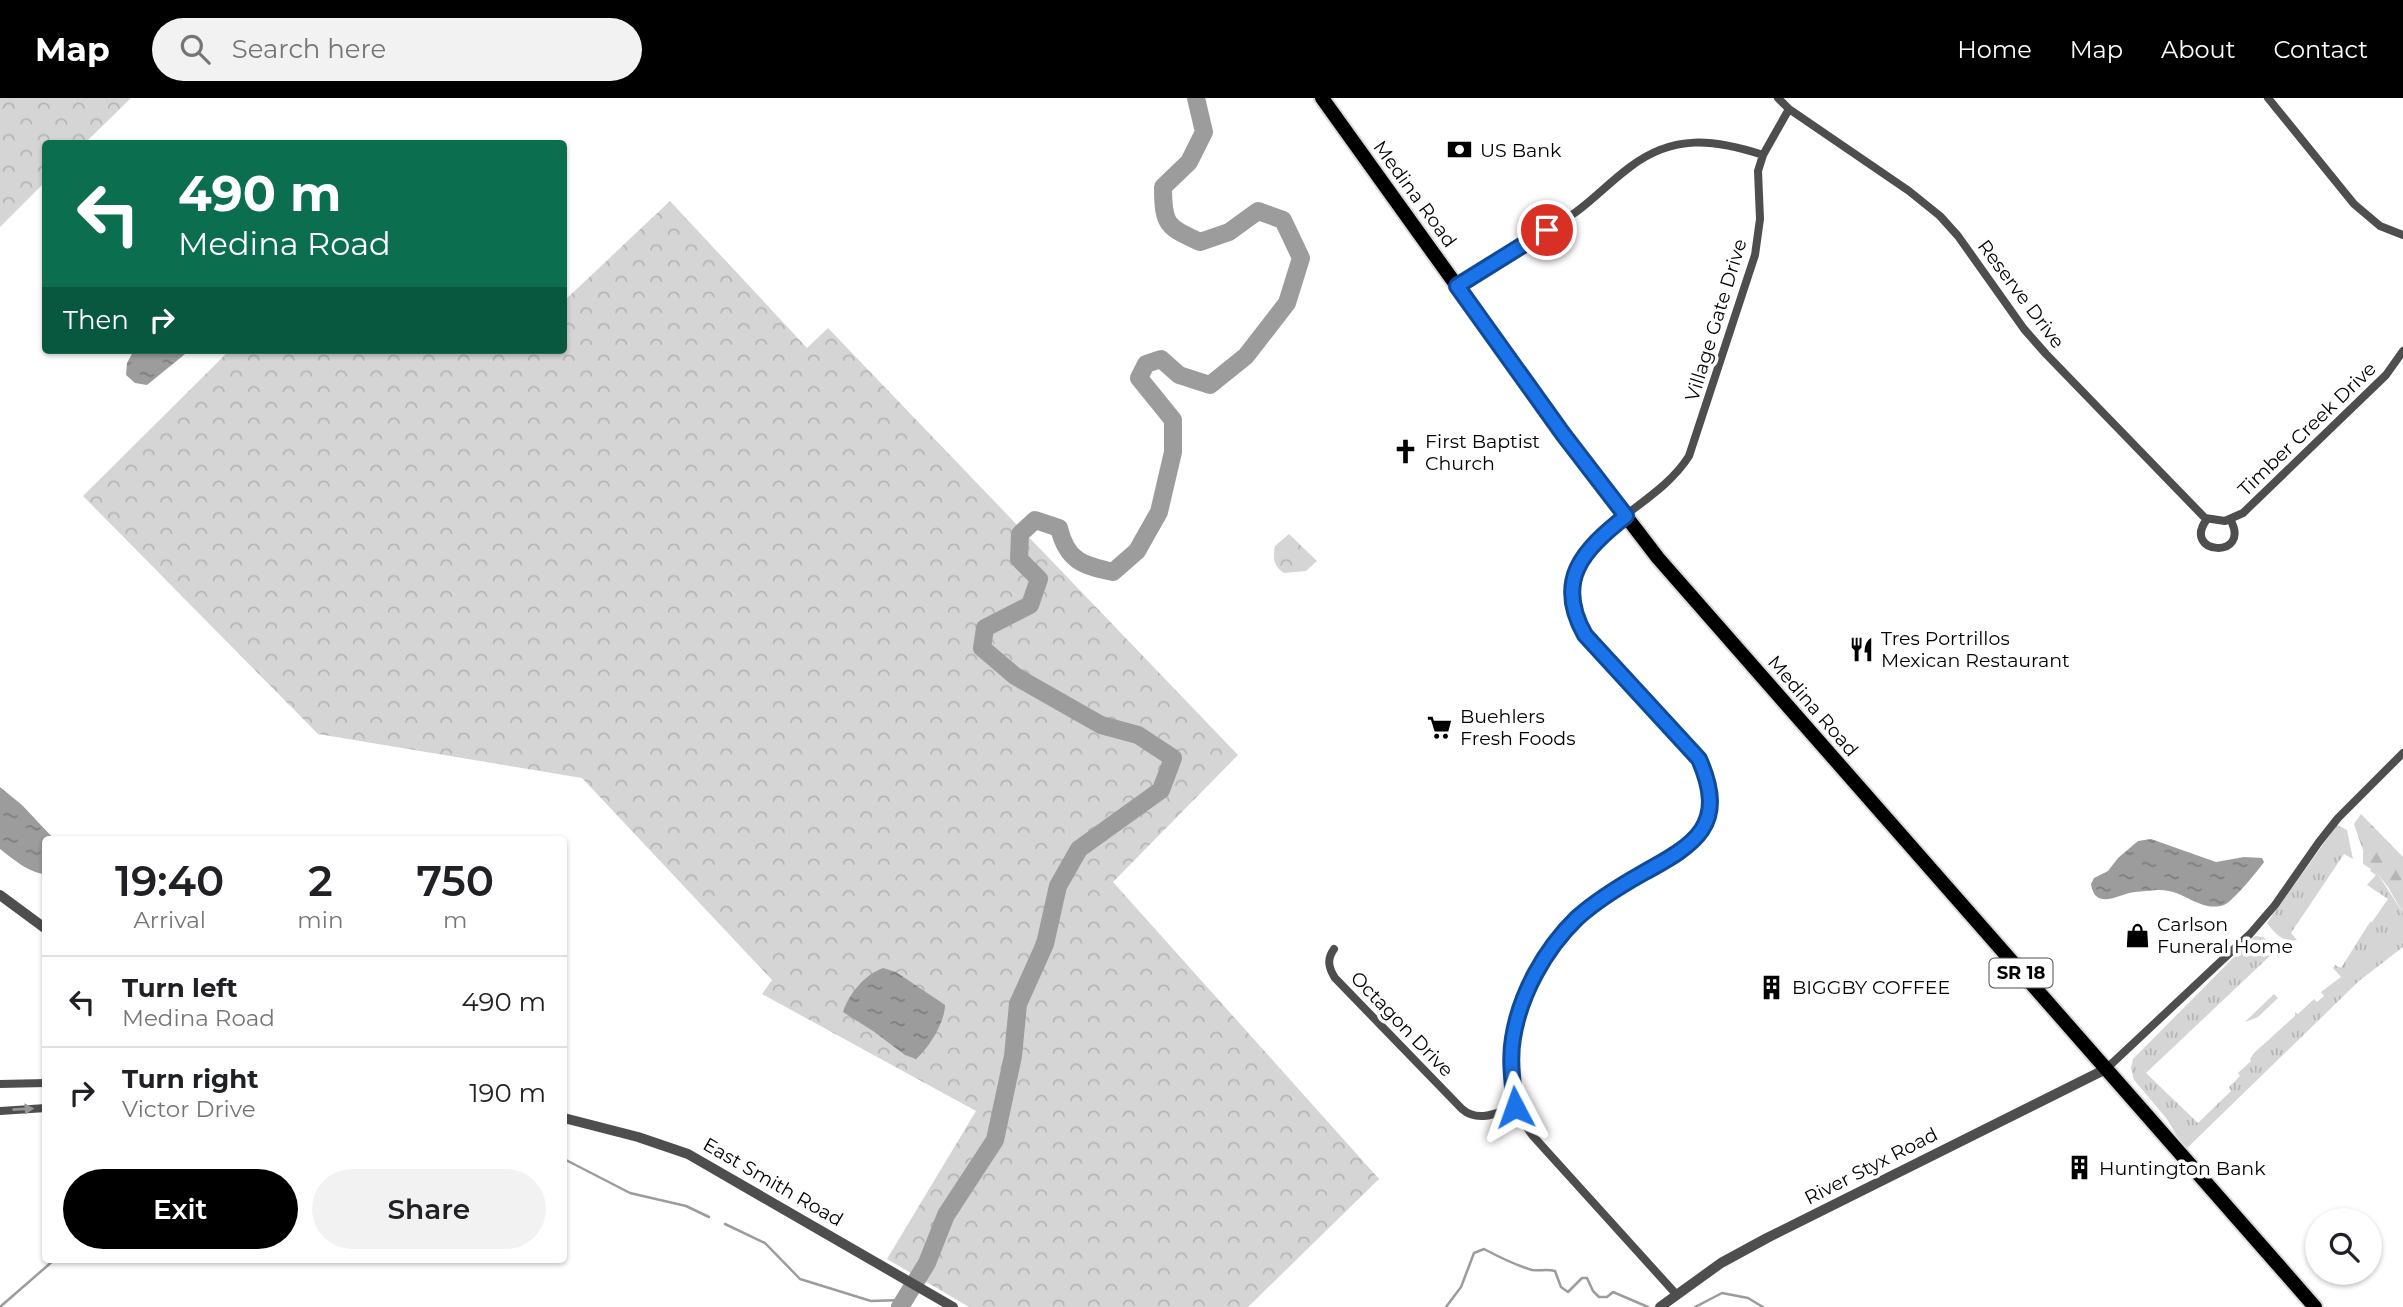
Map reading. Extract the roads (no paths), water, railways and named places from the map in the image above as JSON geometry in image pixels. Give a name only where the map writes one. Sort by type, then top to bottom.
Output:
[{"type":"highway","name":"Medina Road","points":[[1322,98],[1563,434],[1700,608],[2315,1307]]},
{"type":"street","name":"Reserve Drive","points":[[1778,98],[1789,110],[1909,191],[1940,216],[1958,236],[2024,329],[2046,354],[2207,519]]},
{"type":"street","points":[[2268,98],[2354,204],[2380,226],[2403,235]]},
{"type":"street","name":"Village Gate Drive","points":[[1515,1107],[1512,1040],[1522,1003],[1551,948],[1577,919],[1605,895],[1684,850],[1702,830],[1710,804],[1706,775],[1699,759],[1592,643],[1577,621],[1572,597],[1572,579],[1592,544],[1670,482],[1681,469],[1695,443],[1755,255],[1760,219],[1758,185],[1763,155],[1789,110]]},
{"type":"street","points":[[1457,286],[1574,213],[1628,168],[1658,150],[1690,142],[1707,142],[1725,144],[1763,155]]},
{"type":"street","name":"Timber Creek Drive","points":[[2228,520],[2243,513],[2386,374],[2403,351]]},
{"type":"street","points":[[2207,519],[2228,520],[2234,527],[2234,538],[2228,546],[2217,549],[2207,545],[2202,536],[2203,524],[2207,519]]},
{"type":"street","points":[[2106,1069],[2250,934],[2275,905],[2338,818],[2403,753]]},
{"type":"street","points":[[0,895],[42,926]]},
{"type":"street","name":"Octagon Drive","points":[[1334,949],[1329,957],[1329,965],[1335,978],[1462,1109],[1468,1114],[1480,1117],[1515,1107]]},
{"type":"street","name":"River Styx Road","points":[[1660,1307],[1721,1263],[1767,1238],[2106,1069]]},
{"type":"street","points":[[0,1084],[42,1083]]},
{"type":"street","points":[[1515,1107],[1533,1136],[1676,1294]]},
{"type":"street","points":[[0,1111],[42,1108]]},
{"type":"street","name":"East Smith Road","points":[[567,1119],[638,1137],[688,1154],[953,1307]]},
{"type":"water","points":[[132,354],[185,354],[147,385],[135,383],[126,375],[127,363]]},
{"type":"water","points":[[0,787],[22,805],[51,836],[42,836],[42,874],[27,868],[0,849]]},
{"type":"water","points":[[2151,839],[2216,862],[2244,857],[2262,858],[2264,862],[2228,903],[2215,907],[2166,890],[2135,892],[2109,899],[2098,897],[2093,892],[2091,884],[2094,878],[2108,871],[2118,858],[2138,841]]},
{"type":"water","points":[[883,968],[896,972],[945,1005],[935,1034],[916,1059],[905,1055],[843,1012],[858,986]]},
{"type":"waterway","points":[[900,1307],[927,1263],[946,1215],[995,1140],[1013,1056],[1018,1004],[1045,944],[1058,886],[1079,849],[1161,790],[1173,758],[1138,735],[1101,725],[1015,676],[982,648],[985,628],[1030,605],[1039,579],[1019,559],[1020,534],[1035,520],[1059,528],[1066,548],[1077,560],[1113,572],[1137,551],[1159,512],[1173,452],[1173,420],[1139,378],[1146,364],[1161,359],[1179,375],[1210,385],[1246,356],[1287,303],[1301,258],[1283,220],[1258,211],[1229,232],[1200,242],[1169,223],[1164,210],[1163,187],[1189,162],[1204,132],[1196,98]]},
{"type":"waterway","points":[[567,1161],[630,1193],[686,1206],[709,1217]]},
{"type":"waterway","points":[[725,1224],[765,1243],[800,1279],[871,1301],[902,1300]]},
{"type":"waterway","points":[[1446,1307],[1461,1287],[1474,1253],[1484,1249],[1532,1270],[1555,1271],[1561,1287],[1568,1292],[1582,1278],[1587,1278],[1599,1297],[1607,1297],[1613,1292],[1648,1307]]},
{"type":"waterway","points":[[0,1307],[51,1263]]},
{"type":"waterway","points":[[1695,1307],[1722,1293],[1748,1298],[1763,1307]]},
{"type":"place","name":"US Bank","points":[[1460,150]]},
{"type":"place","name":"First Baptist Church","points":[[1405,452]]},
{"type":"place","name":"Tres Portrillos Mexican Restaurant","points":[[1861,649]]},
{"type":"place","name":"Buehlers Fresh Foods","points":[[1440,727]]},
{"type":"place","name":"Carlson Funeral Home","points":[[2137,935]]},
{"type":"place","name":"BIGGBY COFFEE","points":[[1772,987]]},
{"type":"place","name":"Huntington Bank","points":[[2079,1168]]}]
